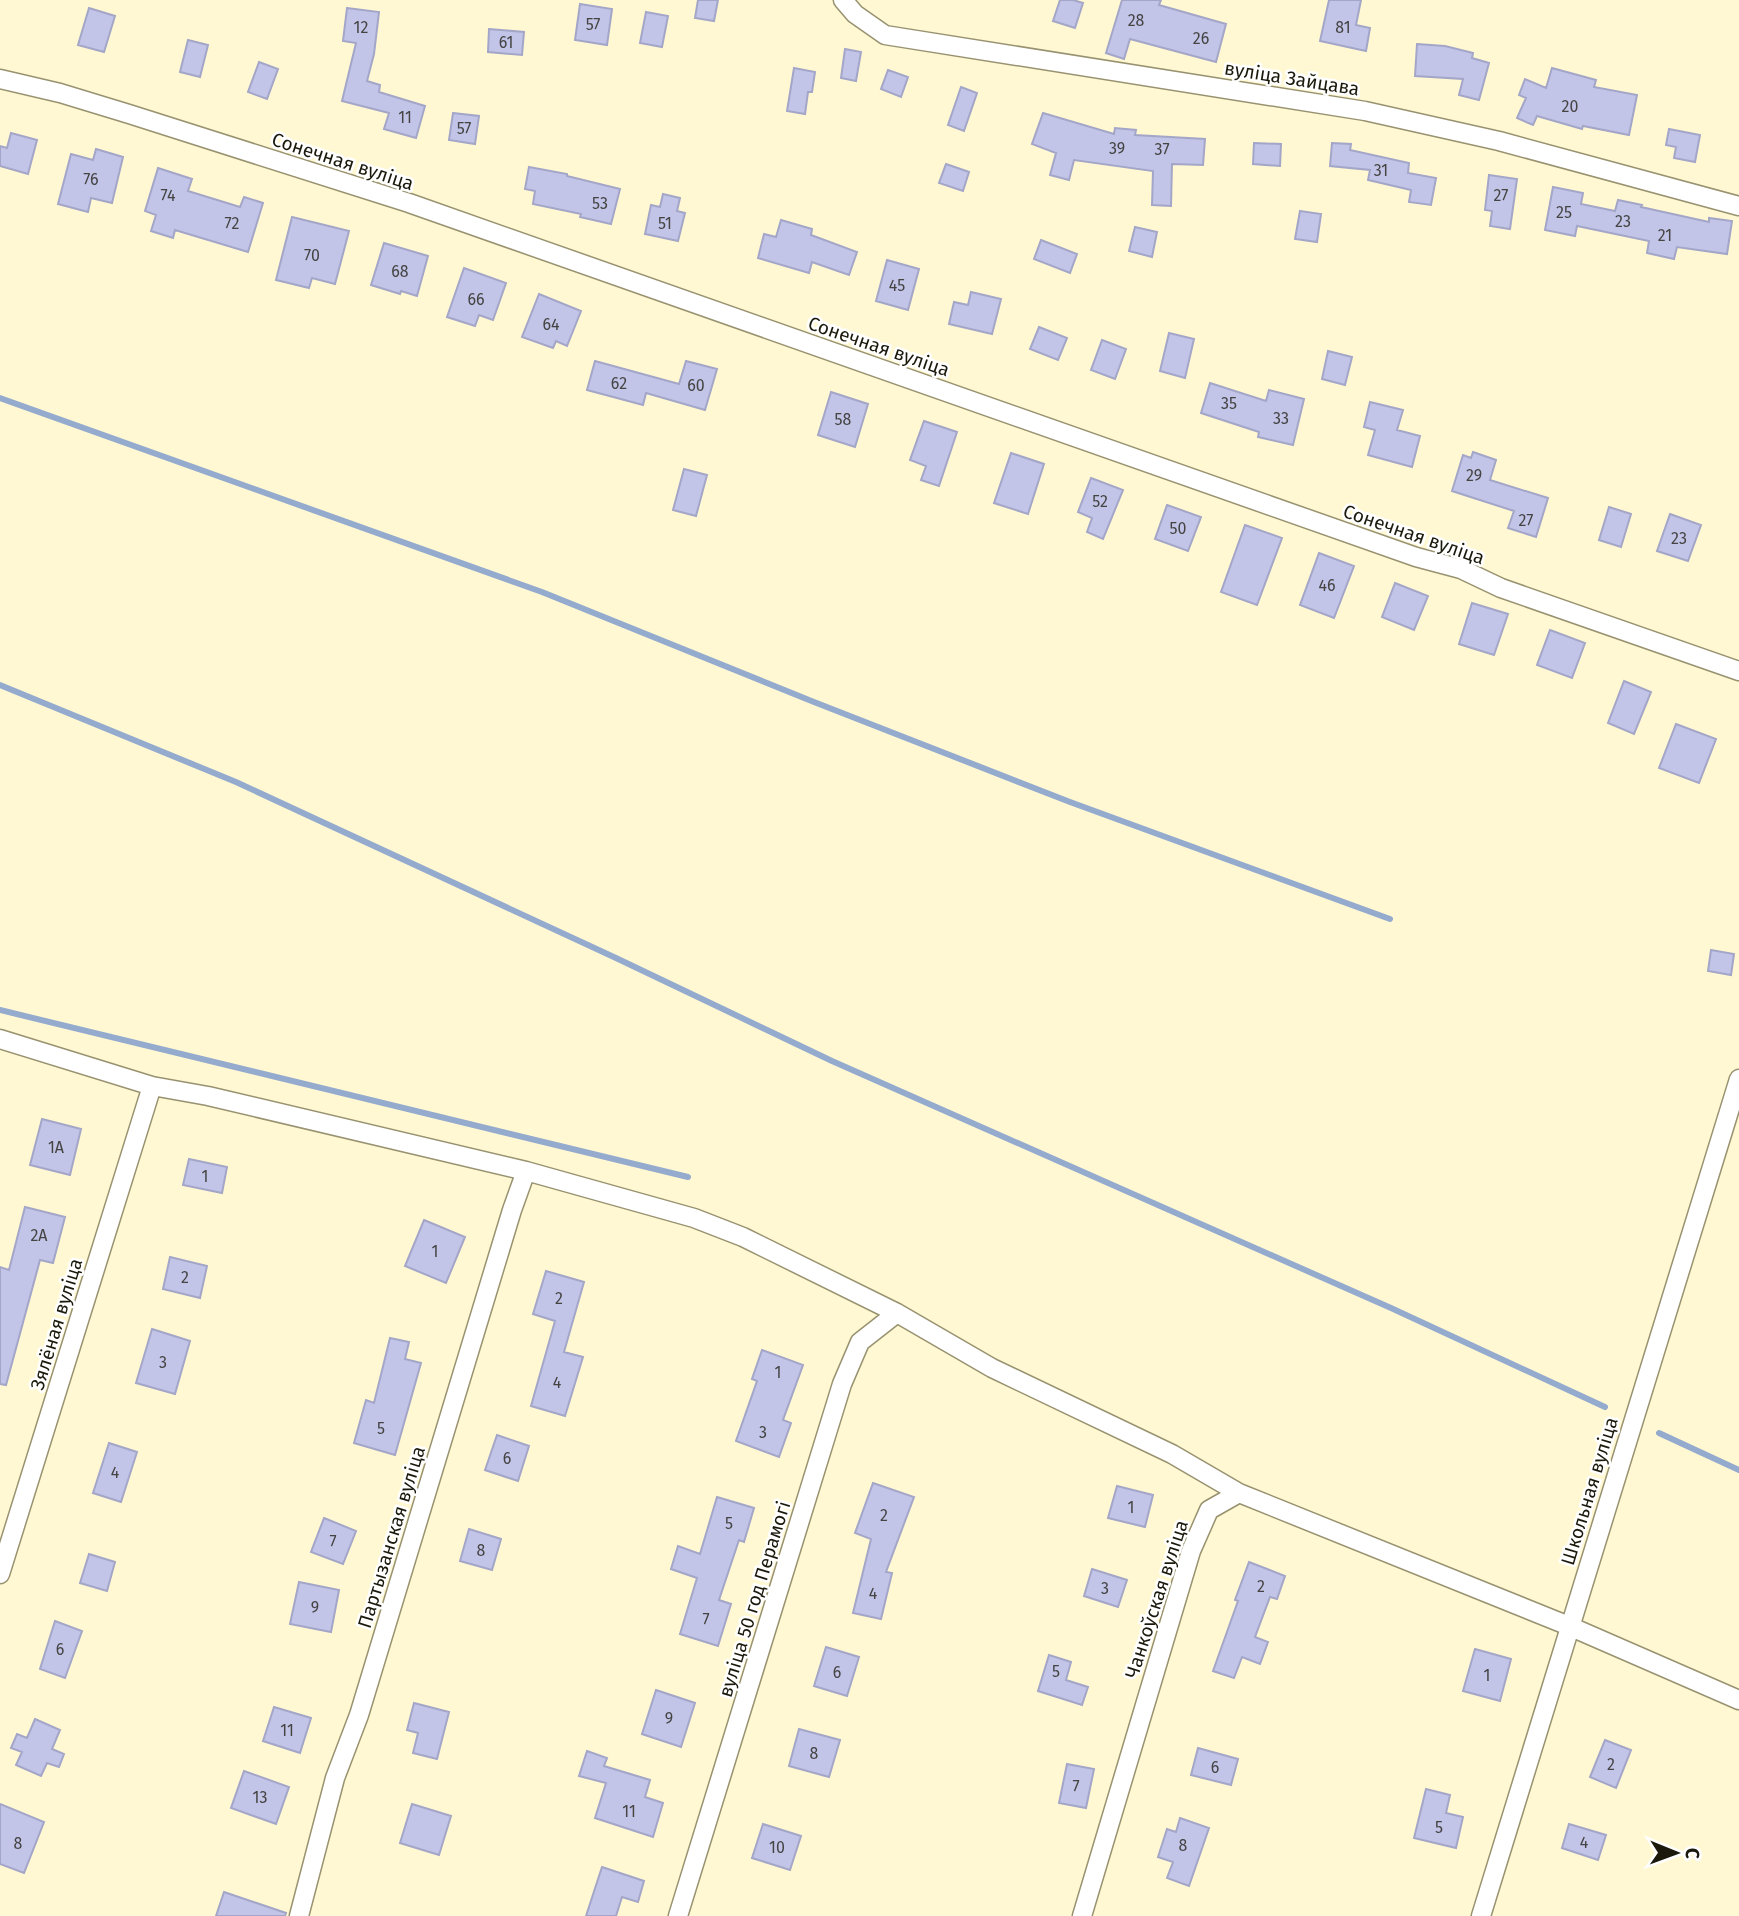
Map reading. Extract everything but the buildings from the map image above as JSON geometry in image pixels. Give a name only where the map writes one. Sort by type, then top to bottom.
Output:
[{"type":"street","name":"вуліца Зайцава","points":[[843,0],[855,14],[885,35],[1365,111],[1499,141],[1739,206]]},
{"type":"street","name":"Сонечная вуліца","points":[[0,79],[60,93],[409,203],[1416,557],[1461,569],[1502,588],[1739,671]]},
{"type":"street","points":[[0,1039],[152,1086],[526,1171],[694,1218],[743,1237],[897,1313],[992,1368],[1172,1454],[1239,1493],[1569,1626],[1739,1700]]},
{"type":"street","name":"Школьная вуліца","points":[[1481,1916],[1739,1079]]},
{"type":"street","name":"Зялёная вуліца","points":[[0,1574],[152,1086]]},
{"type":"street","name":"Партызанская вуліца","points":[[299,1916],[335,1778],[359,1715],[526,1171]]},
{"type":"street","name":"вуліца 50 год Перамогі","points":[[678,1916],[842,1384],[860,1342],[897,1313]]},
{"type":"street","name":"Чанкоўская вуліца","points":[[1082,1916],[1191,1551],[1209,1510],[1239,1493]]},
{"type":"waterway","points":[[0,398],[542,592],[1070,802],[1390,919]]},
{"type":"waterway","points":[[0,685],[236,782],[832,1061],[1391,1308],[1605,1407]]},
{"type":"waterway","points":[[0,1010],[688,1177]]},
{"type":"waterway","points":[[1659,1433],[1739,1470]]}]
